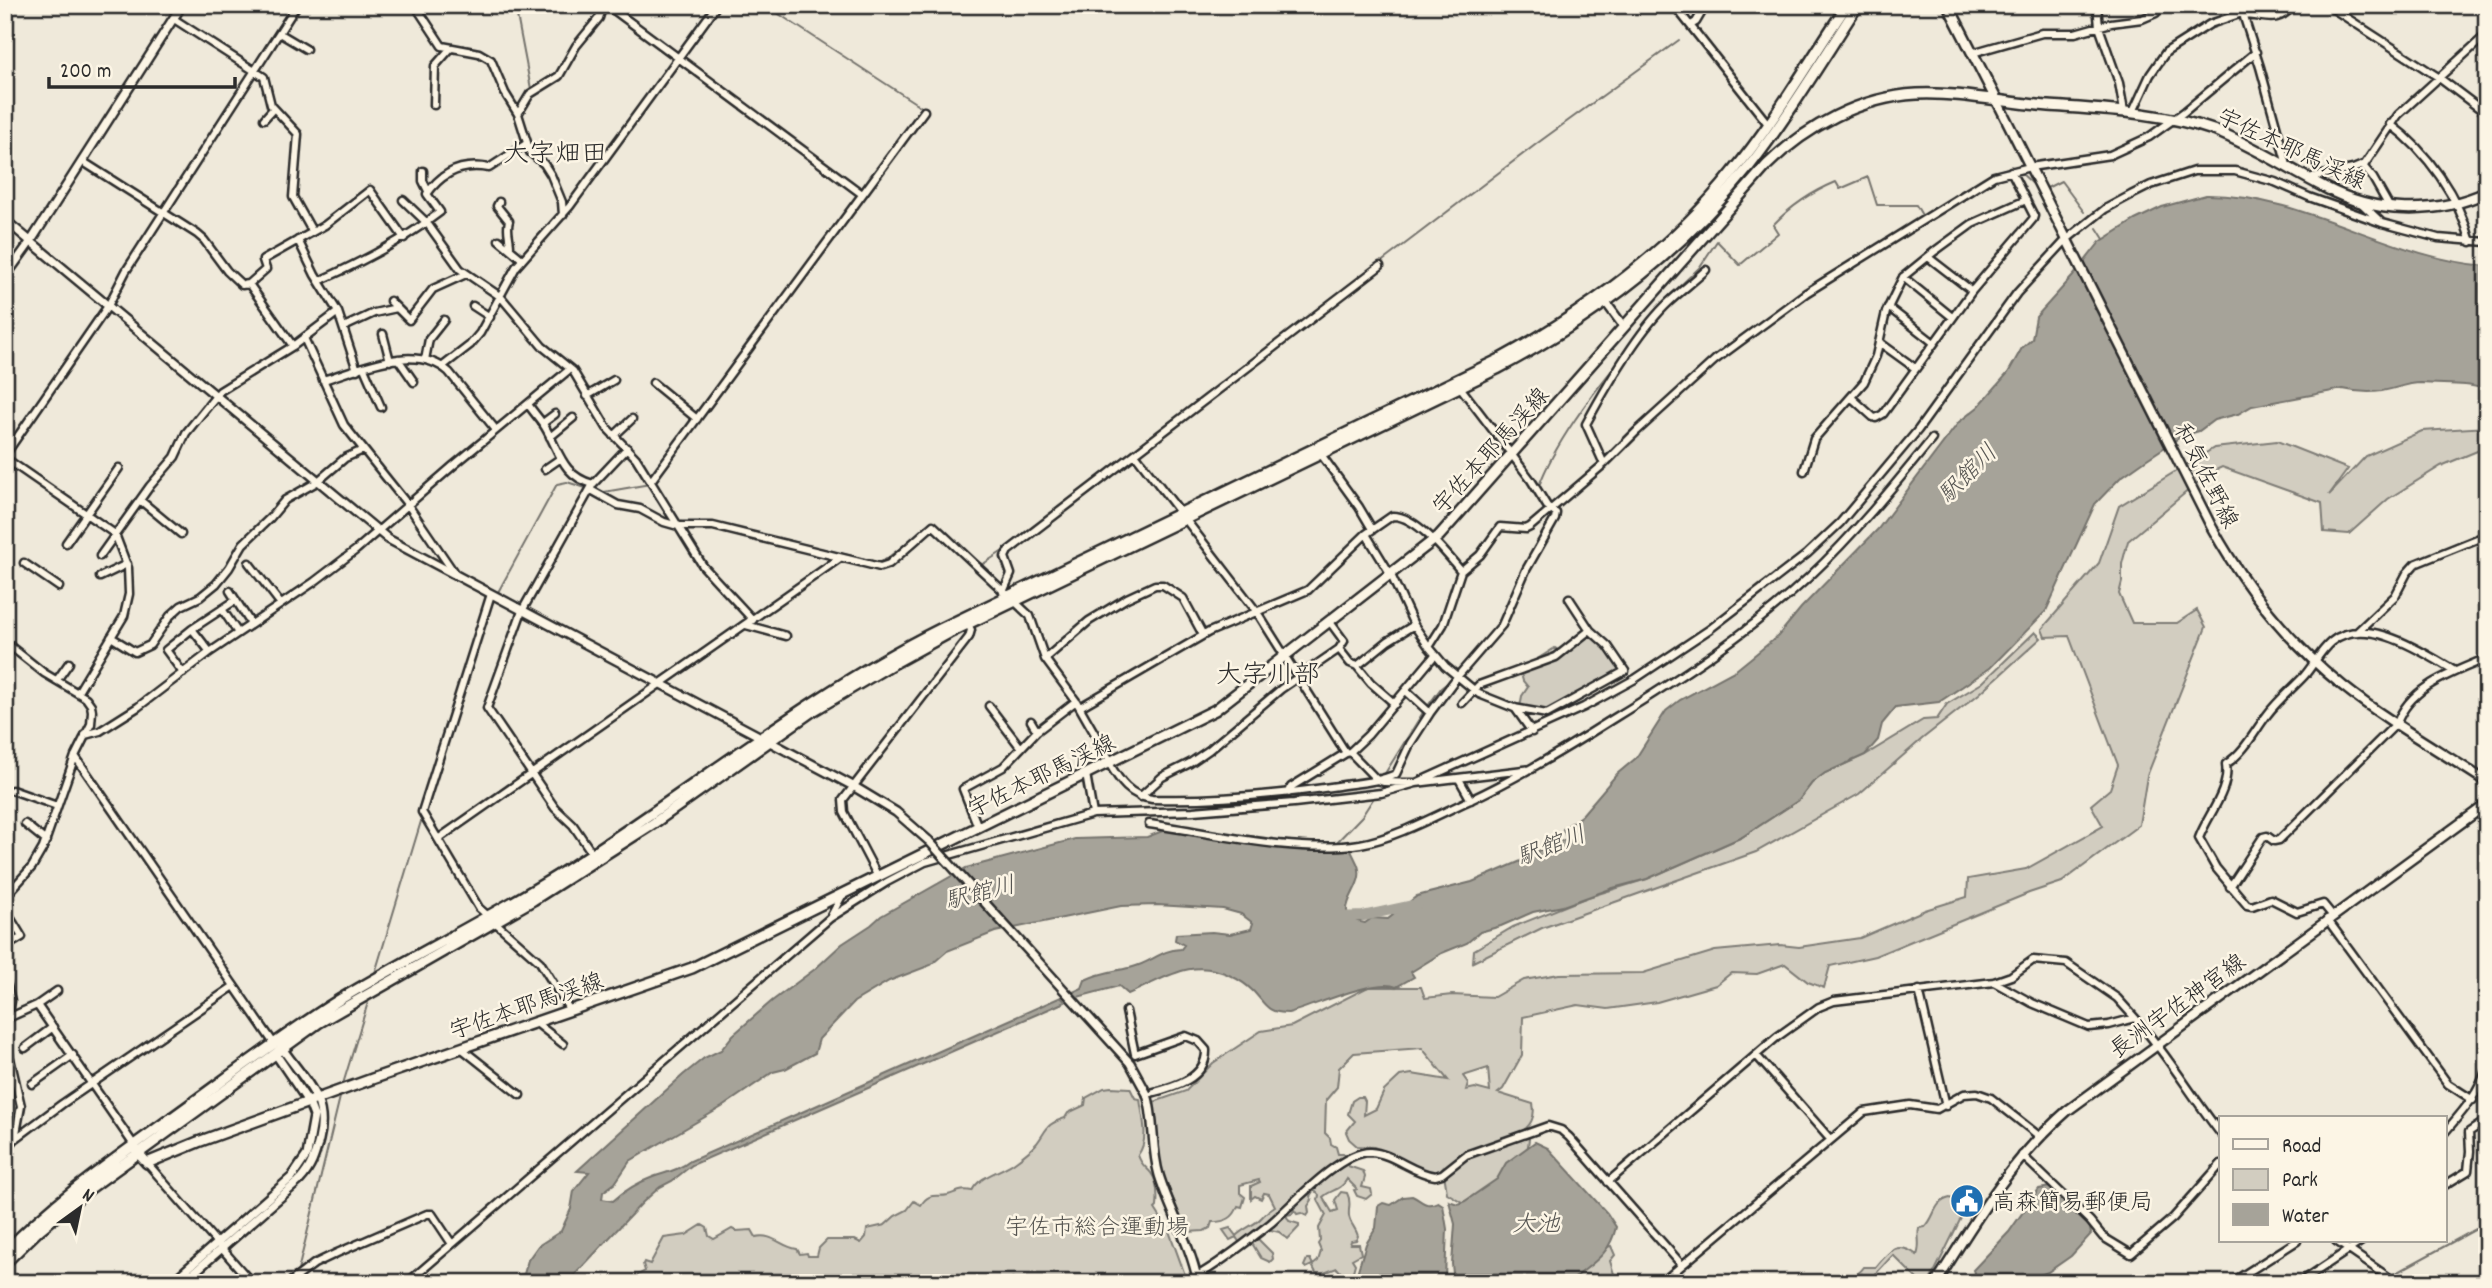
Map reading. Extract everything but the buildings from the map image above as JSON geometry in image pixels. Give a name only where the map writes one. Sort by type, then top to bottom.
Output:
[{"type":"main road","name":"宇佐本耶馬渓線","points":[[1772,128],[1847,5]]},
{"type":"main road","name":"宇佐本耶馬渓線","points":[[1319,451],[1460,387],[1535,349],[1642,276],[1688,234],[1739,178],[1858,5]]},
{"type":"main road","points":[[1952,7],[1997,101]]},
{"type":"main road","name":"宇佐本耶馬渓線","points":[[146,1163],[569,1009],[692,968],[1214,710],[1435,540],[1758,175],[1788,146],[1829,119],[1855,108],[1889,98],[1925,94],[2128,112],[2216,131],[2332,191],[2390,208],[2427,209],[2456,203],[2487,191]]},
{"type":"main road","name":"和気佐野線","points":[[1997,101],[2211,526],[2243,579],[2274,620],[2316,663],[2351,692],[2487,782]]},
{"type":"main road","points":[[1772,128],[1788,146]]},
{"type":"main road","name":"宇佐本耶馬渓線","points":[[5,1252],[61,1200],[348,995],[490,920],[763,740],[1008,597],[1319,451],[1500,359],[1604,300]]},
{"type":"main road","name":"宇佐本耶馬渓線","points":[[276,1047],[616,848],[763,740]]},
{"type":"main road","name":"長洲宇佐神宮線","points":[[1936,1283],[1987,1203],[2022,1155],[2067,1111],[2487,804]]},
{"type":"main road","name":"宇佐本耶馬渓線","points":[[5,1263],[54,1216],[135,1149]]},
{"type":"main road","points":[[135,1149],[146,1163]]},
{"type":"street","points":[[5,277],[31,241],[182,5]]},
{"type":"street","points":[[78,692],[123,618],[130,578],[127,564],[115,534],[5,456],[108,306],[126,271],[297,5]]},
{"type":"street","points":[[415,5],[438,43],[450,49],[487,56],[518,114],[530,152],[544,164],[551,175],[562,202],[563,215]]},
{"type":"street","points":[[518,114],[530,94],[559,76],[605,5],[862,194]]},
{"type":"street","points":[[443,366],[470,345],[522,259],[563,215],[717,5]]},
{"type":"street","points":[[1674,5],[1772,128]]},
{"type":"street","points":[[1691,25],[1696,22],[1706,5]]},
{"type":"street","points":[[2097,5],[2099,27],[2128,112]]},
{"type":"street","points":[[2128,112],[2166,52],[2210,24],[2242,11],[2277,18],[2294,5]]},
{"type":"street","points":[[2327,5],[2438,77],[2487,114]]},
{"type":"street","points":[[2242,11],[2287,166]]},
{"type":"street","points":[[1972,53],[2042,33],[2075,33],[2142,19],[2156,13]]},
{"type":"street","points":[[174,19],[264,77],[273,108],[298,134],[293,197],[312,230]]},
{"type":"street","points":[[279,33],[306,49]]},
{"type":"street","points":[[2308,178],[2362,166],[2390,124],[2487,34]]},
{"type":"street","points":[[434,105],[435,66],[450,49]]},
{"type":"street","points":[[1429,647],[1443,625],[1461,571],[1480,555],[1500,527],[1528,528],[1604,464],[1715,360],[1778,313],[1994,176],[2030,167],[2110,155],[2156,134],[2256,52]]},
{"type":"street","points":[[264,119],[273,108]]},
{"type":"street","points":[[651,481],[923,111]]},
{"type":"street","points":[[2390,124],[2421,150],[2456,203],[2471,242]]},
{"type":"street","points":[[428,191],[447,174],[473,165],[489,168],[526,144]]},
{"type":"street","points":[[82,161],[197,234],[242,285],[248,284],[266,269],[263,260],[325,225],[370,190],[404,237]]},
{"type":"street","points":[[2362,166],[2377,184],[2390,208]]},
{"type":"street","points":[[407,1283],[830,918],[925,862],[1093,814],[1193,811],[1381,793],[1416,783],[1450,765],[1464,763],[1532,732],[1594,702],[1670,657],[1816,546],[1868,492],[1918,430],[2017,293],[2067,242],[2105,209],[2131,195],[2175,177],[2211,170],[2235,171],[2261,177],[2382,223],[2438,238],[2487,242]]},
{"type":"street","points":[[319,281],[353,266],[404,237],[440,212],[427,197],[428,191],[422,171]]},
{"type":"street","points":[[1852,398],[1873,417],[1881,416],[1952,317],[2034,216],[2011,171]]},
{"type":"street","points":[[403,200],[426,223],[466,274],[501,297],[542,346],[570,369],[614,436],[627,448],[651,481],[703,566],[750,623],[786,636]]},
{"type":"street","points":[[1804,471],[1814,439],[1864,382],[1888,307],[1903,277],[1972,224],[2026,200]]},
{"type":"street","points":[[2360,201],[2382,223]]},
{"type":"street","points":[[499,202],[497,205],[509,221],[509,247]]},
{"type":"street","points":[[5,220],[379,533],[853,786],[896,812],[929,841],[1130,1063],[1147,1094],[1156,1166],[1197,1279],[1268,1224],[1312,1184],[1359,1154],[1382,1154],[1435,1176],[1442,1174],[1466,1155],[1532,1131],[1552,1127],[1569,1137],[1682,1265]]},
{"type":"street","points":[[298,240],[338,312],[348,347],[381,407]]},
{"type":"street","points":[[499,240],[522,259]]},
{"type":"street","points":[[1928,257],[1972,291]]},
{"type":"street","points":[[1008,597],[1011,574],[1005,557],[1008,551],[1380,266]]},
{"type":"street","points":[[1604,464],[1586,424],[1610,382],[1667,303],[1706,270]]},
{"type":"street","points":[[390,301],[409,320],[433,289],[466,274]]},
{"type":"street","points":[[1903,277],[1952,317]]},
{"type":"street","points":[[248,284],[293,346]]},
{"type":"street","points":[[1604,300],[1624,327]]},
{"type":"street","points":[[473,306],[489,317]]},
{"type":"street","points":[[1888,307],[1934,343]]},
{"type":"street","points":[[344,327],[374,313],[397,308]]},
{"type":"street","points":[[100,556],[140,500],[176,457],[186,433],[215,396],[293,346],[338,312]]},
{"type":"street","points":[[425,360],[429,339],[444,320]]},
{"type":"street","points":[[383,334],[390,361]]},
{"type":"street","points":[[304,338],[340,419],[408,505],[455,575]]},
{"type":"street","points":[[1879,342],[1916,368]]},
{"type":"street","points":[[323,380],[398,359],[425,360],[443,366],[496,430]]},
{"type":"street","points":[[398,359],[414,382]]},
{"type":"street","points":[[85,735],[108,726],[157,694],[210,652],[314,582],[379,533],[408,505],[570,369]]},
{"type":"street","points":[[587,396],[614,380]]},
{"type":"street","points":[[653,383],[697,419]]},
{"type":"street","points":[[528,404],[573,474],[618,505],[640,509],[657,519],[678,526],[713,526],[874,566],[885,566],[933,525],[1030,616],[1045,659],[1078,704],[1126,788],[1140,797],[1190,799],[1289,793],[1377,780],[1396,774],[1412,739],[1430,713],[1507,617],[1525,570],[1553,526],[1556,513],[1550,509],[1460,387]]},
{"type":"street","points":[[542,423],[555,414]]},
{"type":"street","points":[[550,437],[573,418]]},
{"type":"street","points":[[614,436],[632,419]]},
{"type":"street","points":[[1149,824],[1280,844],[1361,844],[1471,800],[1532,769],[1657,692],[1781,602],[1830,557],[1884,499],[1932,439]]},
{"type":"street","points":[[592,853],[576,829],[555,808],[487,709],[522,611],[592,487],[627,448]]},
{"type":"street","points":[[111,637],[135,652],[150,645],[170,616],[186,603],[205,594],[224,576],[243,544],[270,519],[285,500],[317,482],[345,458],[363,450]]},
{"type":"street","points":[[1319,451],[1354,501],[1415,625],[1429,647],[1473,690],[1514,708],[1543,715],[1623,673],[1624,666],[1590,629],[1569,598]]},
{"type":"street","points":[[1135,454],[1257,612],[1348,752],[1377,780],[1416,783],[1532,769]]},
{"type":"street","points":[[545,469],[561,458]]},
{"type":"street","points":[[66,543],[119,468]]},
{"type":"street","points":[[140,500],[181,534]]},
{"type":"street","points":[[978,827],[963,789],[1000,769],[1037,731],[1078,704],[1203,635],[1308,590],[1388,517],[1398,516],[1435,540],[1461,571]]},
{"type":"street","points":[[2473,1100],[2448,1084],[2323,904],[2297,912],[2271,899],[2252,906],[2247,905],[2216,868],[2199,838],[2212,817],[2223,788],[2227,775],[2226,764],[2239,755],[2275,703],[2316,663],[2331,642],[2357,632],[2395,596],[2415,564],[2487,535]]},
{"type":"street","points":[[438,839],[840,558]]},
{"type":"street","points":[[24,563],[59,587]]},
{"type":"street","points":[[249,563],[280,603]]},
{"type":"street","points":[[100,577],[127,564]]},
{"type":"street","points":[[1045,659],[1089,621],[1156,585],[1163,585],[1184,598],[1203,635]]},
{"type":"street","points":[[230,591],[251,624]]},
{"type":"street","points":[[491,594],[422,811],[479,908],[540,962],[569,1009]]},
{"type":"street","points":[[183,673],[166,650],[236,600]]},
{"type":"street","points":[[222,609],[238,633]]},
{"type":"street","points":[[877,875],[844,812],[843,800],[964,643],[971,632],[967,620]]},
{"type":"street","points":[[1140,797],[1162,777],[1209,750],[1272,696],[1339,649],[1343,641],[1330,622]]},
{"type":"street","points":[[1357,666],[1388,641],[1415,625]]},
{"type":"street","points":[[192,629],[210,652]]},
{"type":"street","points":[[1462,703],[1479,685],[1556,657],[1590,629]]},
{"type":"street","points":[[2357,632],[2377,634],[2403,642],[2455,671]]},
{"type":"street","points":[[5,642],[44,673],[78,692],[88,700],[92,708],[91,724],[75,756],[46,841],[32,867],[5,897]]},
{"type":"street","points":[[1339,649],[1350,663],[1357,666],[1371,683],[1395,704]]},
{"type":"street","points":[[1289,793],[1292,787],[1357,747],[1435,655]]},
{"type":"street","points":[[2230,887],[2263,837],[2267,836],[2274,841],[2279,839],[2397,723],[2404,709],[2423,690],[2455,671],[2487,658]]},
{"type":"street","points":[[57,680],[69,663]]},
{"type":"street","points":[[1406,691],[1430,713]]},
{"type":"street","points":[[989,706],[1021,748]]},
{"type":"street","points":[[1514,708],[1532,732]]},
{"type":"street","points":[[1031,721],[1037,731]]},
{"type":"street","points":[[75,756],[276,1047],[276,1056],[313,1101],[314,1127],[301,1167],[182,1283]]},
{"type":"street","points":[[1086,774],[1093,814]]},
{"type":"street","points":[[1459,779],[1471,800]]},
{"type":"street","points":[[12,790],[57,806]]},
{"type":"street","points":[[25,824],[46,841]]},
{"type":"street","points":[[5,883],[15,885]]},
{"type":"street","points":[[830,918],[845,892]]},
{"type":"street","points":[[5,909],[22,937],[5,947]]},
{"type":"street","points":[[1608,1182],[1788,1028],[1827,1003],[1994,982],[2011,976],[2032,960],[2066,963],[2117,998],[2158,1044],[2219,1131]]},
{"type":"street","points":[[5,978],[11,1001],[6,1041],[21,1106],[15,1139]]},
{"type":"street","points":[[1994,982],[2032,1003],[2089,1027],[2135,1018]]},
{"type":"street","points":[[5,1151],[15,1139],[234,986]]},
{"type":"street","points":[[1919,990],[1946,1106]]},
{"type":"street","points":[[8,1018],[37,1005],[57,991]]},
{"type":"street","points":[[37,1005],[135,1149]]},
{"type":"street","points":[[1126,1011],[1135,1054],[1186,1036],[1198,1041],[1206,1050],[1206,1057],[1200,1069],[1191,1078],[1174,1087],[1147,1094]]},
{"type":"street","points":[[534,1022],[563,1044]]},
{"type":"street","points":[[25,1048],[53,1027]]},
{"type":"street","points":[[461,1048],[520,1095]]},
{"type":"street","points":[[32,1084],[73,1055]]},
{"type":"street","points":[[1756,1055],[1830,1139]]},
{"type":"street","points":[[2446,1131],[2473,1100],[2487,1067]]},
{"type":"street","points":[[1661,1283],[1864,1112],[1910,1105],[1933,1109],[1946,1106],[1964,1094],[1984,1095],[2039,1136]]},
{"type":"street","points":[[2446,1184],[2468,1171],[2469,1132],[2487,1120]]},
{"type":"street","points":[[2022,1155],[2103,1237],[2131,1254],[2173,1218],[2219,1166]]},
{"type":"street","points":[[146,1163],[252,1283]]},
{"type":"street","points":[[289,1283],[314,1264],[337,1252],[426,1214],[432,1214],[452,1244]]},
{"type":"street","points":[[2231,1283],[2295,1242]]},
{"type":"street","points":[[2337,1242],[2397,1283]]},
{"type":"street","points":[[2298,1283],[2361,1242]]},
{"type":"street","points":[[171,1283],[220,1245]]},
{"type":"green space","points":[[2487,427],[2487,447],[2441,466],[2388,499],[2349,534],[2324,532],[2322,503],[2222,467],[2209,473],[2128,541],[2119,594],[2132,623],[2177,623],[2197,610],[2206,627],[2147,776],[2139,825],[2062,882],[1875,956],[1830,966],[1824,988],[1808,982],[1785,964],[1757,974],[1731,973],[1716,985],[1657,1002],[1608,1009],[1578,1005],[1523,1017],[1522,1055],[1498,1093],[1533,1104],[1531,1121],[1520,1133],[1529,1139],[1527,1153],[1467,1205],[1447,1193],[1443,1167],[1439,1172],[1430,1172],[1374,1147],[1357,1146],[1346,1132],[1355,1121],[1348,1114],[1352,1101],[1358,1097],[1363,1097],[1365,1101],[1364,1115],[1376,1109],[1384,1091],[1400,1076],[1412,1074],[1448,1080],[1422,1048],[1354,1053],[1339,1068],[1337,1087],[1326,1100],[1325,1133],[1338,1154],[1343,1154],[1348,1166],[1363,1171],[1365,1177],[1362,1187],[1371,1189],[1372,1194],[1366,1199],[1357,1196],[1354,1190],[1357,1189],[1347,1179],[1342,1186],[1323,1197],[1332,1212],[1338,1210],[1335,1200],[1341,1192],[1347,1193],[1350,1219],[1358,1236],[1350,1244],[1359,1244],[1361,1254],[1352,1259],[1355,1264],[1352,1275],[1342,1274],[1337,1268],[1316,1273],[1312,1265],[1306,1268],[1304,1266],[1307,1259],[1310,1259],[1313,1265],[1318,1261],[1321,1251],[1318,1244],[1319,1228],[1326,1215],[1318,1200],[1319,1195],[1314,1190],[1310,1196],[1312,1200],[1307,1216],[1297,1214],[1294,1210],[1292,1214],[1286,1215],[1289,1221],[1299,1224],[1288,1239],[1279,1232],[1267,1229],[1257,1238],[1272,1253],[1273,1259],[1270,1262],[1261,1258],[1250,1240],[1241,1245],[1236,1237],[1230,1240],[1223,1230],[1230,1228],[1236,1236],[1275,1206],[1269,1194],[1264,1193],[1261,1199],[1255,1196],[1251,1199],[1251,1186],[1260,1182],[1259,1180],[1240,1185],[1240,1193],[1245,1197],[1242,1207],[1238,1206],[1229,1218],[1212,1222],[1210,1228],[1204,1231],[1187,1232],[1163,1175],[1157,1151],[1154,1102],[1186,1091],[1213,1063],[1261,1031],[1292,1026],[1368,987],[1421,987],[1425,998],[1452,995],[1494,997],[1524,980],[1559,974],[1643,973],[1715,951],[1780,945],[1799,947],[1860,938],[1925,910],[1967,897],[1968,879],[2026,869],[2103,826],[2091,805],[2110,789],[2118,765],[2069,636],[2045,637],[2042,629],[2099,563],[2119,506],[2214,448],[2277,441],[2348,469],[2329,495],[2366,456],[2422,431]],"holes":[[[1488,1068],[1490,1092],[1475,1088],[1466,1090],[1468,1083],[1463,1076]]]},
{"type":"green space","points":[[2035,632],[2041,638],[1979,694],[1859,794],[1756,852],[1542,928],[1473,962],[1474,950],[1513,927],[1585,898],[1647,879],[1742,837],[1799,800],[1812,783],[1825,773],[1865,755],[1923,720],[1937,719],[1947,704],[1982,683]]},
{"type":"green space","points":[[1589,633],[1600,640],[1622,671],[1548,712],[1520,707],[1522,696],[1528,687],[1520,670],[1555,648],[1560,651]]},
{"type":"green space","name":"宇佐市総合運動場","points":[[1111,1087],[1130,1088],[1135,1098],[1140,1099],[1144,1142],[1138,1155],[1155,1181],[1155,1209],[1169,1231],[1188,1283],[1021,1283],[1014,1279],[1016,1283],[890,1283],[893,1277],[884,1283],[633,1283],[638,1275],[645,1271],[644,1262],[650,1264],[664,1238],[686,1235],[702,1225],[714,1239],[732,1229],[752,1230],[756,1237],[767,1237],[797,1249],[800,1254],[807,1253],[808,1256],[817,1256],[819,1248],[827,1240],[855,1240],[861,1243],[866,1237],[867,1229],[885,1225],[907,1210],[914,1201],[921,1205],[930,1196],[972,1191],[980,1181],[1011,1165],[1027,1153],[1051,1125],[1085,1105],[1086,1098]]},
{"type":"green space","points":[[1950,1198],[1959,1203],[1963,1214],[1929,1283],[1921,1283],[1893,1255],[1869,1281],[1862,1274],[1855,1283],[1838,1283],[1830,1278],[1829,1274],[1852,1276],[1864,1267],[1876,1267],[1894,1249],[1904,1248],[1917,1255],[1919,1228],[1925,1227],[1940,1203]]},
{"type":"green space","points":[[1611,1246],[1615,1255],[1610,1261],[1614,1274],[1608,1283],[1563,1283],[1607,1247]]},
{"type":"water","points":[[2206,195],[2242,197],[2277,205],[2416,251],[2451,261],[2487,266],[2487,388],[2421,383],[2377,392],[2343,389],[2252,406],[2238,414],[2214,420],[2199,431],[2182,436],[2120,478],[2095,504],[2046,611],[1990,668],[1939,702],[1896,707],[1882,724],[1878,740],[1865,755],[1825,773],[1812,783],[1799,800],[1742,837],[1647,879],[1563,906],[1533,912],[1480,932],[1467,943],[1442,953],[1411,972],[1414,977],[1396,987],[1387,985],[1360,989],[1288,1013],[1271,1010],[1249,987],[1234,978],[1217,970],[1203,968],[1166,976],[1128,994],[1119,986],[1078,997],[1073,992],[1082,988],[1085,980],[1091,977],[1139,965],[1168,951],[1181,949],[1184,945],[1175,940],[1176,934],[1230,934],[1251,929],[1253,923],[1241,914],[1223,909],[1121,906],[995,932],[947,951],[931,965],[889,981],[854,1002],[819,1039],[815,1053],[785,1069],[773,1072],[722,1107],[630,1161],[615,1183],[603,1192],[602,1199],[613,1201],[642,1182],[677,1169],[1061,997],[1065,1002],[692,1165],[643,1202],[567,1283],[505,1283],[510,1278],[524,1274],[528,1260],[538,1246],[561,1231],[571,1209],[574,1191],[589,1172],[577,1171],[683,1075],[704,1058],[721,1050],[733,1035],[842,944],[881,916],[966,868],[1075,839],[1147,837],[1165,830],[1273,847],[1351,850],[1359,873],[1347,910],[1355,920],[1365,923],[1372,918],[1388,919],[1417,896],[1472,882],[1567,839],[1563,829],[1582,815],[1617,774],[1636,758],[1666,711],[1680,700],[1736,670],[1778,636],[1801,608],[1878,529],[1959,422],[1978,407],[2008,373],[2022,348],[2032,339],[2036,317],[2100,242],[2162,207]]},
{"type":"water","name":"大池","points":[[1535,1142],[1548,1148],[1607,1213],[1616,1227],[1609,1246],[1569,1283],[1454,1283],[1452,1264],[1455,1224],[1449,1201],[1458,1204],[1465,1201],[1497,1179],[1506,1163]]},
{"type":"water","points":[[2050,1187],[2089,1224],[2091,1234],[2071,1256],[2048,1272],[2019,1276],[2008,1283],[1978,1283],[1973,1270],[2009,1232],[2039,1189]]},
{"type":"water","points":[[1412,1196],[1427,1204],[1438,1202],[1443,1205],[1447,1229],[1445,1278],[1442,1282],[1354,1283],[1366,1244],[1376,1228],[1378,1206],[1383,1203],[1391,1205],[1403,1197]]},
{"type":"waterway","points":[[515,5],[531,89]]},
{"type":"waterway","points":[[765,5],[923,108]]},
{"type":"waterway","points":[[1380,263],[1679,40]]},
{"type":"waterway","points":[[655,481],[923,117]]},
{"type":"waterway","points":[[1996,172],[2008,168],[2017,169]]},
{"type":"waterway","points":[[2021,173],[2035,186]]},
{"type":"waterway","points":[[1644,326],[1663,302],[1699,268],[1717,241],[1740,265],[1778,233],[1773,225],[1787,211],[1836,182],[1840,189],[1868,177],[1877,205],[1916,205],[1923,217]]},
{"type":"waterway","points":[[2045,189],[2061,181],[2084,212]]},
{"type":"waterway","points":[[2097,228],[2104,239]]},
{"type":"waterway","points":[[1539,486],[1574,421],[1619,362]]},
{"type":"waterway","points":[[497,594],[557,484],[567,482],[586,488]]},
{"type":"waterway","points":[[604,492],[650,484]]},
{"type":"waterway","points":[[598,491],[609,496]]},
{"type":"waterway","points":[[659,516],[673,521]]},
{"type":"waterway","points":[[679,522],[711,522],[881,563],[931,524]]},
{"type":"waterway","points":[[978,563],[983,564],[1006,549]]},
{"type":"waterway","points":[[484,626],[494,599]]},
{"type":"waterway","points":[[1427,707],[1441,688],[1451,680]]},
{"type":"waterway","points":[[1384,775],[1424,711]]},
{"type":"waterway","points":[[1334,845],[1362,816],[1375,796]]},
{"type":"waterway","points":[[375,973],[422,818]]},
{"type":"waterway","name":"駅館川","points":[[1338,917],[1363,916],[1418,904]]},
{"type":"waterway","points":[[343,1084],[369,999]]},
{"type":"waterway","points":[[297,1275],[341,1093]]},
{"type":"waterway","points":[[2392,1275],[2487,1223]]},
{"type":"place","name":"高森簡易郵便局","points":[[1967,1201]]},
{"type":"district","name":"大字畑田","points":[[555,152]]},
{"type":"district","name":"大字川部","points":[[1268,673]]}]
